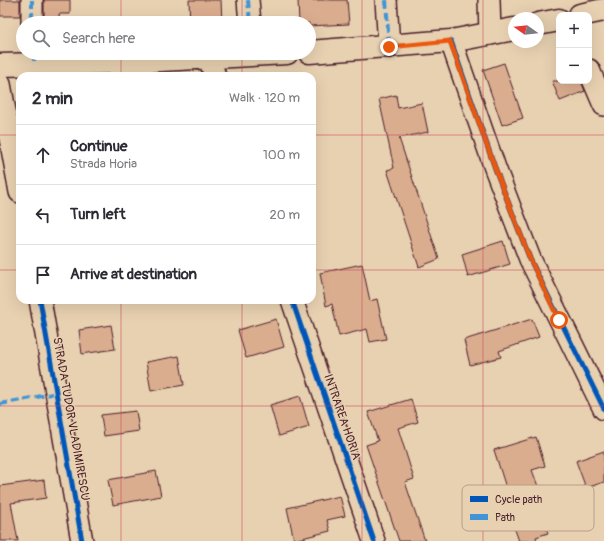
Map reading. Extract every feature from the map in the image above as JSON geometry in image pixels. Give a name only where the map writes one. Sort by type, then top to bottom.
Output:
[{"type":"main road","points":[[592,12],[604,10]]},
{"type":"main road","points":[[544,23],[556,21]]},
{"type":"main road","points":[[316,52],[450,41],[508,30]]},
{"type":"main road","points":[[0,65],[24,60]]},
{"type":"main road","points":[[74,60],[212,67],[233,60]]},
{"type":"street","points":[[32,0],[32,16]]},
{"type":"street","points":[[248,0],[249,16]]},
{"type":"street","points":[[386,0],[389,47]]},
{"type":"street","points":[[489,0],[490,34]]},
{"type":"street","points":[[450,41],[495,168],[530,259],[604,409]]},
{"type":"street","points":[[592,77],[604,105]]},
{"type":"street","points":[[0,84],[16,170]]},
{"type":"street","name":"STRADA TUDOR VLADIMIRESCU","points":[[41,304],[82,541]]},
{"type":"street","name":"INTRAREA HORIA","points":[[293,304],[374,541]]},
{"type":"building","points":[[0,0],[20,0],[20,16],[0,16]]},
{"type":"building","points":[[44,0],[70,0],[70,14],[44,16]]},
{"type":"building","points":[[189,0],[221,0],[222,16],[190,16]]},
{"type":"building","points":[[298,0],[347,0],[349,24],[316,26],[316,16],[299,16]]},
{"type":"building","points":[[504,63],[523,118],[502,125],[483,70]]},
{"type":"building","points":[[552,81],[556,81],[556,84],[582,84],[585,91],[560,101]]},
{"type":"building","points":[[396,95],[398,108],[422,103],[428,132],[399,138],[439,259],[419,267],[387,170],[394,168],[379,99]]},
{"type":"building","points":[[503,241],[510,264],[468,277],[462,254]]},
{"type":"building","points":[[362,264],[370,301],[377,299],[386,339],[370,342],[367,329],[339,336],[332,304],[326,306],[320,273]]},
{"type":"building","points":[[276,319],[284,347],[246,358],[238,330]]},
{"type":"building","points":[[532,319],[539,337],[499,351],[501,357],[470,365],[464,340]]},
{"type":"building","points":[[111,325],[115,349],[82,354],[79,330]]},
{"type":"building","points":[[179,356],[184,385],[151,391],[146,362]]},
{"type":"building","points":[[300,396],[309,427],[279,436],[270,405]]},
{"type":"building","points":[[411,399],[418,422],[398,428],[414,479],[405,482],[425,541],[399,541],[366,445],[378,441],[368,412]]},
{"type":"building","points":[[136,411],[139,431],[104,436],[101,415]]},
{"type":"building","points":[[536,437],[545,466],[532,470],[538,485],[505,485],[494,450]]},
{"type":"building","points":[[604,451],[604,482],[594,485],[585,485],[576,461]]},
{"type":"building","points":[[156,471],[161,496],[113,505],[108,480]]},
{"type":"building","points":[[44,480],[46,498],[11,503],[18,541],[0,541],[0,486]]},
{"type":"building","points":[[340,496],[345,516],[327,520],[330,531],[294,540],[287,508]]},
{"type":"building","points":[[515,531],[547,531],[548,533],[536,537],[537,541],[519,541]]},
{"type":"marked path","points":[[32,0],[32,16]]},
{"type":"marked path","points":[[248,0],[249,16]]},
{"type":"marked path","points":[[386,0],[389,47]]},
{"type":"marked path","points":[[0,404],[57,393]]},
{"type":"cycle path","points":[[451,41],[495,168],[530,259],[604,409]]},
{"type":"cycle path","points":[[41,304],[82,541]]},
{"type":"cycle path","points":[[293,304],[374,541]]},
{"type":"route","points":[[389,47],[450,41],[495,168],[530,259],[559,320]]}]
